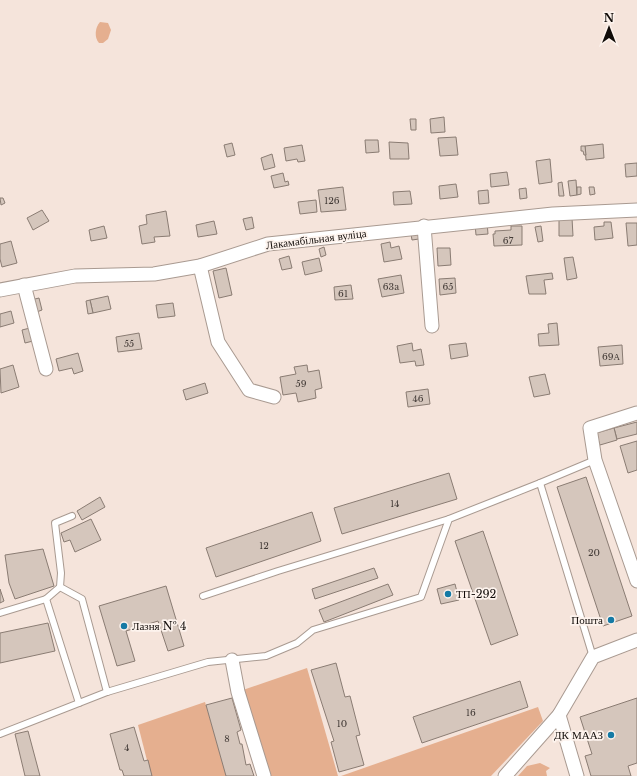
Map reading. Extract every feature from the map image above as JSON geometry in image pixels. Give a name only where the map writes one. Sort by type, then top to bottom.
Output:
[{"type":"street","name":"Лакамабільная вуліца","points":[[0,290],[75,276],[154,274],[200,266],[268,244],[424,226],[553,214],[637,210]]},
{"type":"street","points":[[424,226],[432,326]]},
{"type":"street","points":[[200,266],[218,342],[249,390],[274,396]]},
{"type":"street","points":[[24,285],[46,369]]},
{"type":"street","points":[[637,414],[590,428],[596,460],[637,581]]},
{"type":"street","points":[[505,776],[559,715],[593,657],[637,640]]},
{"type":"street","points":[[232,660],[238,692],[264,776]]},
{"type":"street","points":[[559,715],[577,776]]},
{"type":"lane","points":[[203,596],[278,571],[449,519],[596,460]]},
{"type":"lane","points":[[540,483],[593,657]]},
{"type":"lane","points":[[0,613],[46,599],[60,587],[61,573],[55,523],[72,516]]},
{"type":"lane","points":[[0,734],[107,692],[208,662],[266,656],[297,643],[313,630],[421,597],[449,519]]},
{"type":"lane","points":[[60,587],[82,599],[107,692]]},
{"type":"lane","points":[[46,599],[79,703]]},
{"type":"shaded area","points":[[100,22],[108,23],[111,30],[108,39],[103,43],[99,43],[97,41],[96,35],[97,27]]},
{"type":"shaded area","points":[[307,668],[338,776],[267,776],[240,691]]},
{"type":"shaded area","points":[[205,702],[227,776],[151,776],[138,725]]},
{"type":"shaded area","points":[[538,707],[543,721],[491,776],[341,776]]},
{"type":"shaded area","points":[[540,763],[550,768],[546,771],[547,776],[518,776],[527,766]]},
{"type":"building","points":[[444,117],[445,132],[431,133],[430,119]]},
{"type":"building","points":[[410,119],[416,119],[416,130],[411,130]]},
{"type":"building","points":[[456,137],[458,155],[440,156],[438,138]]},
{"type":"building","points":[[365,140],[378,140],[379,152],[366,153]]},
{"type":"building","points":[[389,142],[408,143],[409,159],[390,159]]},
{"type":"building","points":[[232,143],[235,155],[227,157],[224,145]]},
{"type":"building","points":[[603,144],[604,158],[586,160],[585,146]]},
{"type":"building","points":[[302,145],[305,161],[298,162],[297,159],[286,161],[284,148]]},
{"type":"building","points":[[581,146],[585,146],[586,155],[584,155],[583,151],[581,151]]},
{"type":"building","points":[[272,154],[275,167],[264,170],[261,158]]},
{"type":"building","points":[[550,159],[552,182],[539,184],[536,161]]},
{"type":"building","points":[[637,163],[637,176],[626,177],[625,164]]},
{"type":"building","points":[[507,172],[509,185],[491,187],[490,174]]},
{"type":"building","points":[[283,173],[285,182],[288,181],[289,185],[274,188],[271,176]]},
{"type":"building","points":[[576,180],[577,195],[570,196],[568,181]]},
{"type":"building","points":[[562,182],[564,196],[559,196],[558,183]]},
{"type":"building","points":[[456,184],[458,197],[440,199],[439,186]]},
{"type":"building","points":[[343,187],[346,210],[321,212],[318,190]]},
{"type":"building","points":[[577,187],[581,187],[581,194],[577,195]]},
{"type":"building","points":[[589,187],[594,187],[595,194],[590,195]]},
{"type":"building","points":[[526,188],[527,198],[520,199],[519,189]]},
{"type":"building","points":[[488,190],[489,203],[479,204],[478,191]]},
{"type":"building","points":[[410,191],[412,204],[394,205],[393,192]]},
{"type":"building","points":[[0,198],[3,198],[5,203],[1,205]]},
{"type":"building","points":[[316,200],[317,212],[300,214],[298,202]]},
{"type":"building","points":[[42,210],[49,221],[33,230],[27,218]]},
{"type":"building","points":[[166,211],[170,236],[154,237],[155,242],[142,244],[139,226],[147,224],[146,215]]},
{"type":"building","points":[[252,217],[254,228],[246,230],[243,219]]},
{"type":"building","points":[[572,218],[573,236],[559,236],[559,219]]},
{"type":"building","points":[[214,221],[217,234],[198,237],[196,225]]},
{"type":"building","points":[[487,222],[488,234],[476,235],[475,224]]},
{"type":"building","points":[[604,222],[611,222],[613,238],[595,240],[594,227],[604,226]]},
{"type":"building","points":[[626,223],[637,223],[637,245],[628,246]]},
{"type":"building","points":[[104,226],[107,238],[91,241],[89,230]]},
{"type":"building","points":[[511,226],[522,226],[522,245],[494,246],[493,234],[495,234],[495,231],[511,230]]},
{"type":"building","points":[[541,226],[543,241],[538,242],[535,227]]},
{"type":"building","points":[[418,227],[419,239],[412,240],[410,228]]},
{"type":"building","points":[[11,241],[17,263],[2,267],[0,259],[0,244]]},
{"type":"building","points":[[390,242],[391,248],[399,246],[402,259],[384,262],[381,244]]},
{"type":"building","points":[[324,247],[326,255],[321,257],[319,249]]},
{"type":"building","points":[[437,248],[450,248],[451,265],[438,266]]},
{"type":"building","points":[[289,256],[292,268],[282,270],[279,259]]},
{"type":"building","points":[[573,257],[577,278],[567,280],[564,258]]},
{"type":"building","points":[[319,258],[322,271],[305,275],[302,262]]},
{"type":"building","points":[[226,268],[232,295],[219,298],[213,271]]},
{"type":"building","points":[[552,273],[553,279],[544,280],[546,294],[529,294],[526,276]]},
{"type":"building","points":[[401,275],[404,293],[382,297],[378,279]]},
{"type":"building","points":[[455,278],[456,293],[440,295],[439,279]]},
{"type":"building","points":[[351,285],[353,299],[335,300],[334,287]]},
{"type":"building","points":[[108,296],[111,309],[93,313],[90,300]]},
{"type":"building","points":[[39,298],[42,310],[34,313],[31,300]]},
{"type":"building","points":[[90,300],[93,313],[88,314],[86,301]]},
{"type":"building","points":[[173,303],[175,316],[158,318],[156,305]]},
{"type":"building","points":[[11,311],[14,323],[0,327],[0,314]]},
{"type":"building","points":[[557,323],[559,345],[539,346],[538,334],[549,333],[548,324]]},
{"type":"building","points":[[30,328],[33,341],[25,343],[22,330]]},
{"type":"building","points":[[139,333],[142,349],[118,352],[116,337]]},
{"type":"building","points":[[412,343],[413,351],[421,349],[424,365],[416,366],[415,361],[400,363],[397,346]]},
{"type":"building","points":[[466,343],[468,356],[451,359],[449,345]]},
{"type":"building","points":[[622,345],[623,364],[600,366],[598,347]]},
{"type":"building","points":[[78,353],[83,371],[74,374],[72,368],[59,371],[56,359]]},
{"type":"building","points":[[13,365],[19,387],[1,393],[0,369]]},
{"type":"building","points":[[307,365],[308,372],[319,370],[322,388],[315,390],[316,398],[298,402],[296,393],[283,395],[280,377],[296,374],[294,367]]},
{"type":"building","points":[[545,374],[550,394],[534,397],[529,377]]},
{"type":"building","points":[[205,383],[208,393],[186,400],[183,390]]},
{"type":"building","points":[[428,389],[430,404],[408,407],[406,392]]},
{"type":"building","points":[[637,422],[637,434],[617,439],[614,428]]},
{"type":"building","points":[[614,428],[617,440],[600,445],[596,433]]},
{"type":"building","points":[[637,441],[637,470],[628,473],[620,446]]},
{"type":"building","points":[[449,473],[457,499],[342,534],[334,508]]},
{"type":"building","points":[[586,477],[632,616],[603,626],[557,487]]},
{"type":"building","points":[[100,497],[105,507],[82,520],[77,511]]},
{"type":"building","points":[[312,512],[321,541],[216,577],[206,548]]},
{"type":"building","points":[[91,519],[101,540],[75,552],[70,540],[64,542],[61,533]]},
{"type":"building","points":[[483,531],[518,635],[491,645],[455,541]]},
{"type":"building","points":[[43,549],[54,586],[15,599],[9,583],[5,555]]},
{"type":"building","points":[[374,568],[378,578],[315,599],[312,589]]},
{"type":"building","points":[[388,584],[393,595],[324,622],[319,610]]},
{"type":"building","name":"ТП-292","points":[[455,584],[459,600],[441,604],[437,589]]},
{"type":"building","name":"Лазня № 4","points":[[166,586],[184,646],[168,651],[158,621],[126,631],[135,661],[117,666],[99,606]]},
{"type":"building","points":[[0,589],[4,601],[0,603]]},
{"type":"building","points":[[48,623],[55,651],[0,663],[0,633]]},
{"type":"building","points":[[336,663],[345,697],[350,696],[360,735],[356,736],[364,765],[339,772],[331,742],[334,741],[311,670]]},
{"type":"building","points":[[520,681],[528,707],[422,743],[413,717]]},
{"type":"building","points":[[232,698],[241,730],[237,732],[240,744],[242,744],[246,765],[250,764],[254,776],[226,776],[206,705]]},
{"type":"building","name":"ДК МААЗ","points":[[637,698],[637,763],[628,766],[631,776],[591,776],[585,756],[592,754],[580,717]]},
{"type":"building","points":[[134,727],[144,761],[148,760],[152,776],[124,776],[122,770],[120,770],[110,734]]},
{"type":"building","points":[[28,731],[40,776],[25,776],[15,734]]},
{"type":"place","name":"ТП-292","points":[[448,594]]},
{"type":"place","name":"Пошта","points":[[611,620]]},
{"type":"place","name":"Лазня № 4","points":[[124,626]]},
{"type":"place","name":"ДК МААЗ","points":[[611,735]]}]
